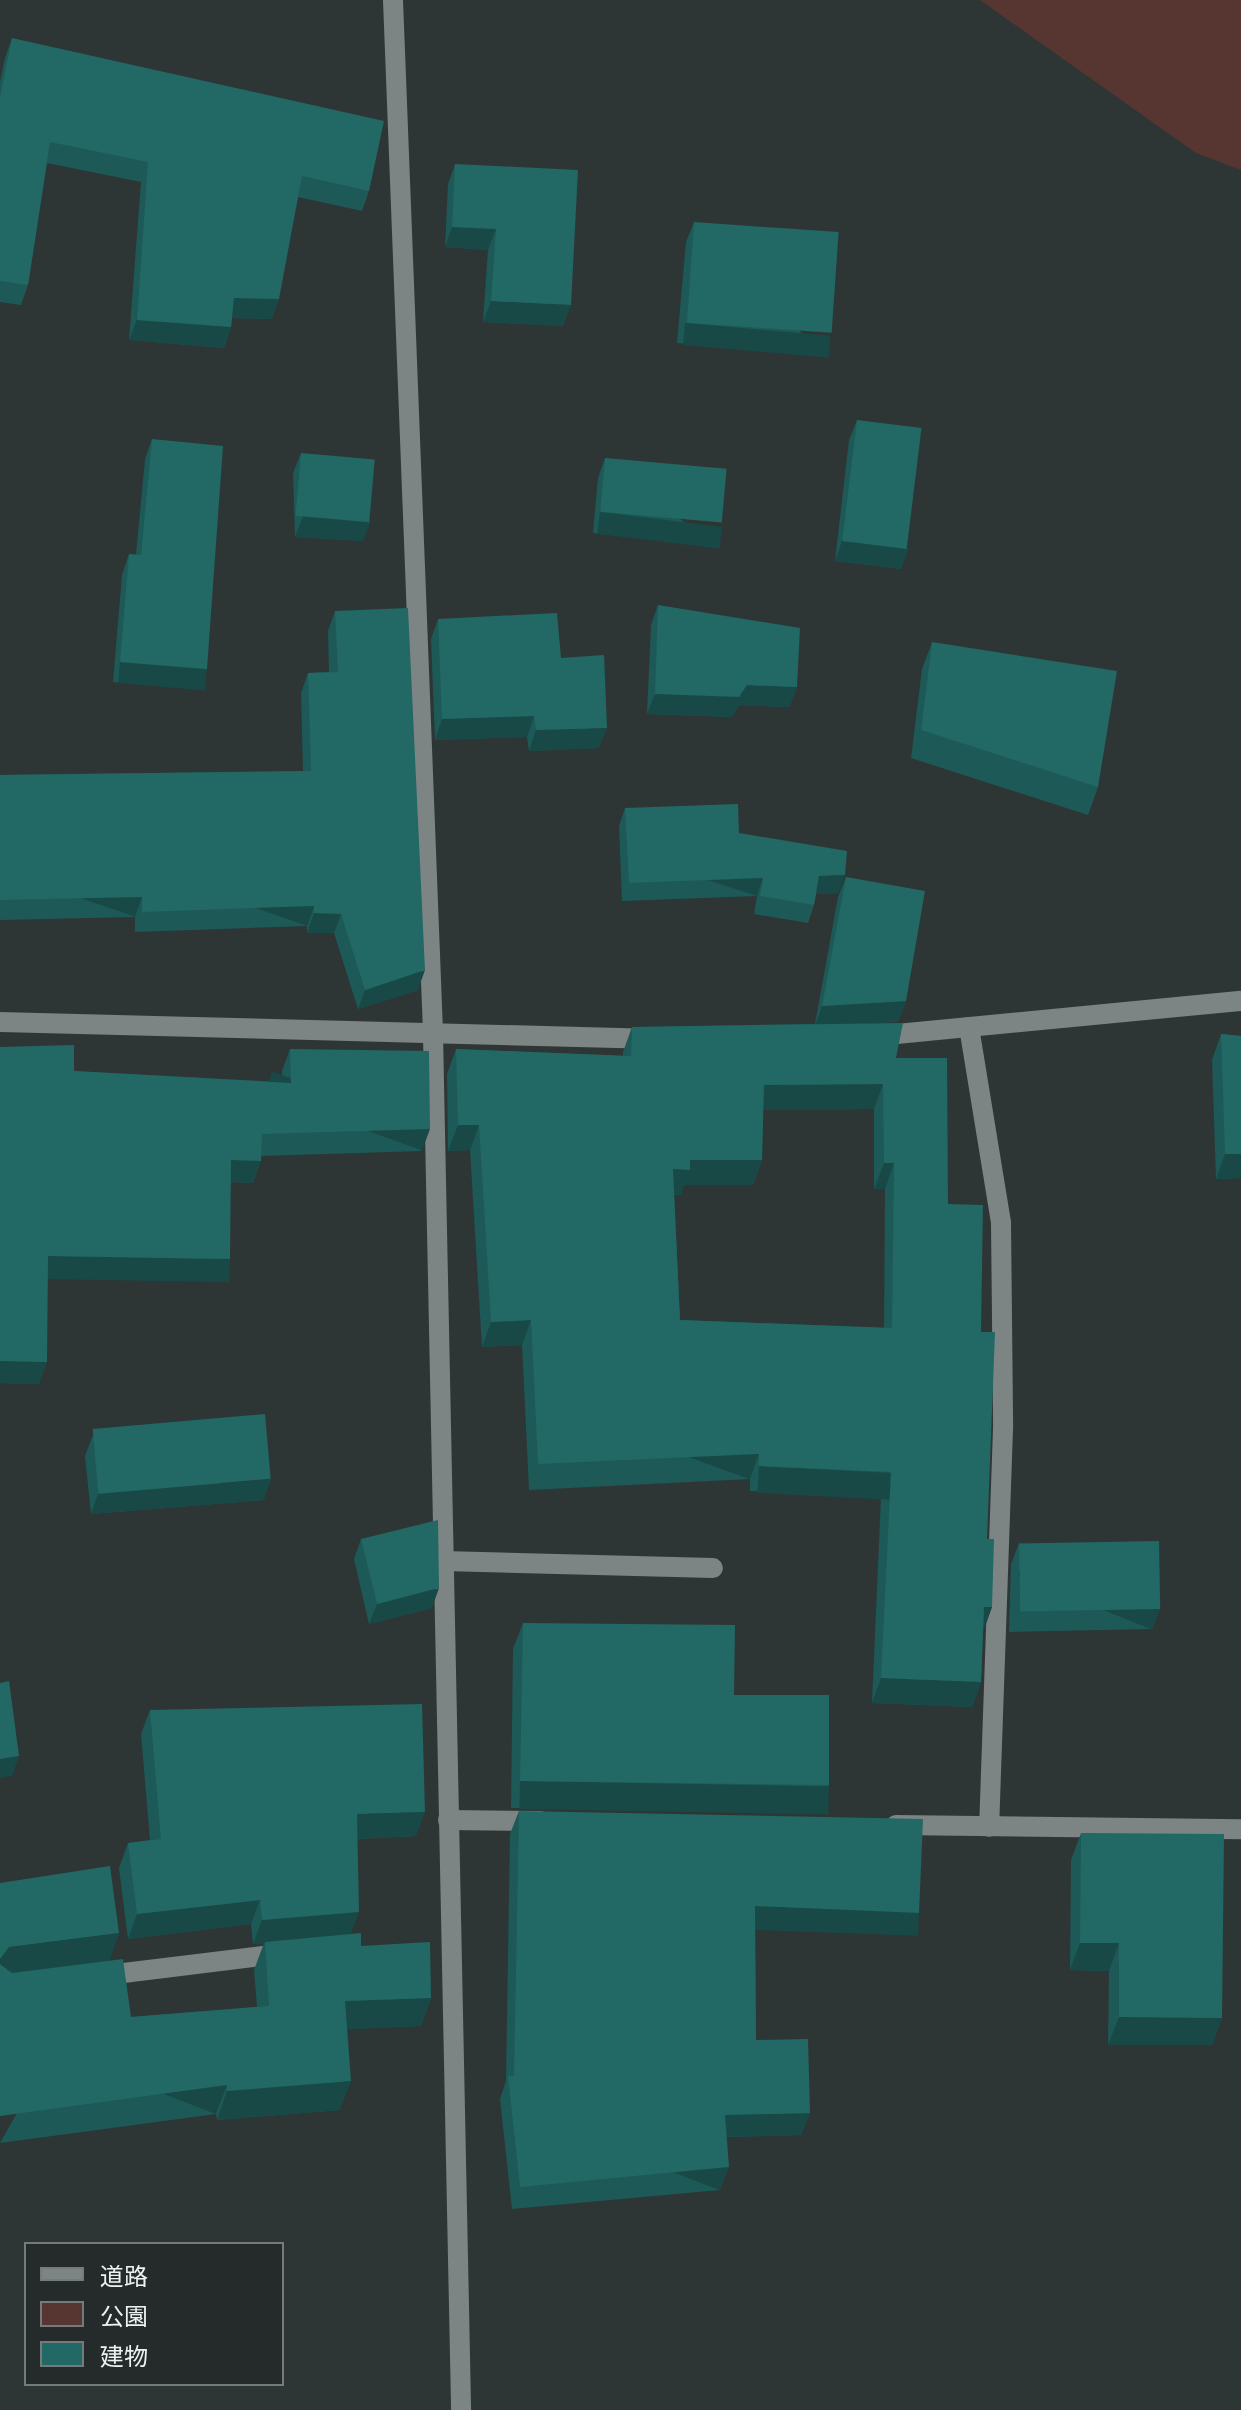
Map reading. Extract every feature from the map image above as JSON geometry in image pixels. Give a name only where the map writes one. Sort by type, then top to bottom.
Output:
[{"type":"street","points":[[393,0],[433,1034],[461,2410]]},
{"type":"street","points":[[854,1039],[1241,1001]]},
{"type":"street","points":[[0,1022],[679,1039]]},
{"type":"street","points":[[969,1027],[1001,1223],[1003,1429],[989,1827]]},
{"type":"street","points":[[443,1561],[713,1568]]},
{"type":"street","points":[[448,1820],[560,1821]]},
{"type":"street","points":[[878,1825],[1241,1829]]},
{"type":"street","points":[[422,1949],[451,1949]]},
{"type":"street","points":[[75,1979],[306,1950]]},
{"type":"green space","points":[[980,0],[1241,0],[1241,170],[1196,153]]},
{"type":"building","points":[[12,38],[384,121],[369,191],[302,176],[279,299],[234,298],[231,327],[137,320],[148,162],[50,142],[28,285],[0,281],[0,97]]},
{"type":"building","points":[[455,164],[578,170],[571,305],[491,301],[496,229],[452,227]]},
{"type":"building","points":[[694,222],[839,232],[832,333],[687,323]]},
{"type":"building","points":[[857,420],[922,428],[907,549],[842,541]]},
{"type":"building","points":[[152,439],[223,446],[207,669],[120,662],[129,554],[141,555]]},
{"type":"building","points":[[301,453],[375,459],[369,522],[296,516]]},
{"type":"building","points":[[605,458],[727,469],[722,522],[600,512]]},
{"type":"building","points":[[658,605],[800,628],[797,687],[747,685],[739,697],[655,694]]},
{"type":"building","points":[[408,608],[425,970],[365,990],[341,914],[314,913],[314,906],[142,912],[142,897],[0,900],[0,775],[311,771],[308,673],[338,672],[335,611]]},
{"type":"building","points":[[557,613],[561,658],[604,655],[607,728],[536,730],[534,716],[442,719],[438,619]]},
{"type":"building","points":[[932,642],[1117,671],[1098,787],[921,730]]},
{"type":"building","points":[[738,804],[739,833],[847,851],[845,875],[819,876],[814,905],[760,896],[763,878],[629,883],[625,808]]},
{"type":"building","points":[[846,877],[925,891],[906,1001],[822,1006]]},
{"type":"building","points":[[903,1023],[896,1058],[947,1058],[948,1204],[983,1205],[981,1332],[995,1332],[987,1539],[994,1539],[992,1607],[984,1607],[981,1682],[881,1678],[891,1472],[759,1466],[759,1454],[538,1464],[531,1320],[491,1322],[479,1125],[458,1125],[456,1049],[631,1056],[632,1027]],"holes":[[[883,1084],[884,1163],[894,1163],[892,1328],[680,1320],[673,1169],[690,1170],[690,1160],[762,1160],[764,1085]]]},
{"type":"building","points":[[1221,1034],[1241,1036],[1241,1154],[1225,1154]]},
{"type":"building","points":[[74,1045],[74,1071],[291,1083],[290,1049],[429,1051],[430,1129],[262,1134],[261,1161],[231,1160],[230,1259],[48,1256],[47,1362],[0,1361],[0,1047]]},
{"type":"building","points":[[265,1414],[271,1479],[98,1494],[93,1429]]},
{"type":"building","points":[[438,1520],[439,1588],[377,1604],[361,1539]]},
{"type":"building","points":[[1159,1541],[1160,1609],[1020,1611],[1019,1543]]},
{"type":"building","points":[[523,1623],[735,1625],[734,1695],[829,1695],[829,1785],[520,1781]]},
{"type":"building","points":[[9,1681],[19,1756],[0,1759],[0,1683]]},
{"type":"building","points":[[422,1704],[425,1812],[357,1814],[359,1912],[262,1920],[260,1900],[137,1914],[128,1843],[161,1839],[150,1710]]},
{"type":"building","points":[[519,1811],[923,1819],[919,1913],[755,1906],[756,2040],[808,2039],[810,2113],[725,2115],[729,2167],[520,2187],[508,2076],[514,2076]]},
{"type":"building","points":[[1081,1833],[1224,1834],[1222,2018],[1119,2017],[1119,1943],[1080,1943]]},
{"type":"building","points":[[110,1866],[119,1933],[9,1947],[0,1959],[0,1883]]},
{"type":"building","points":[[361,1933],[361,1946],[430,1942],[431,1998],[345,2001],[351,2081],[227,2091],[227,2085],[0,2116],[0,1964],[12,1973],[123,1959],[131,2017],[269,2006],[265,1942]]}]
